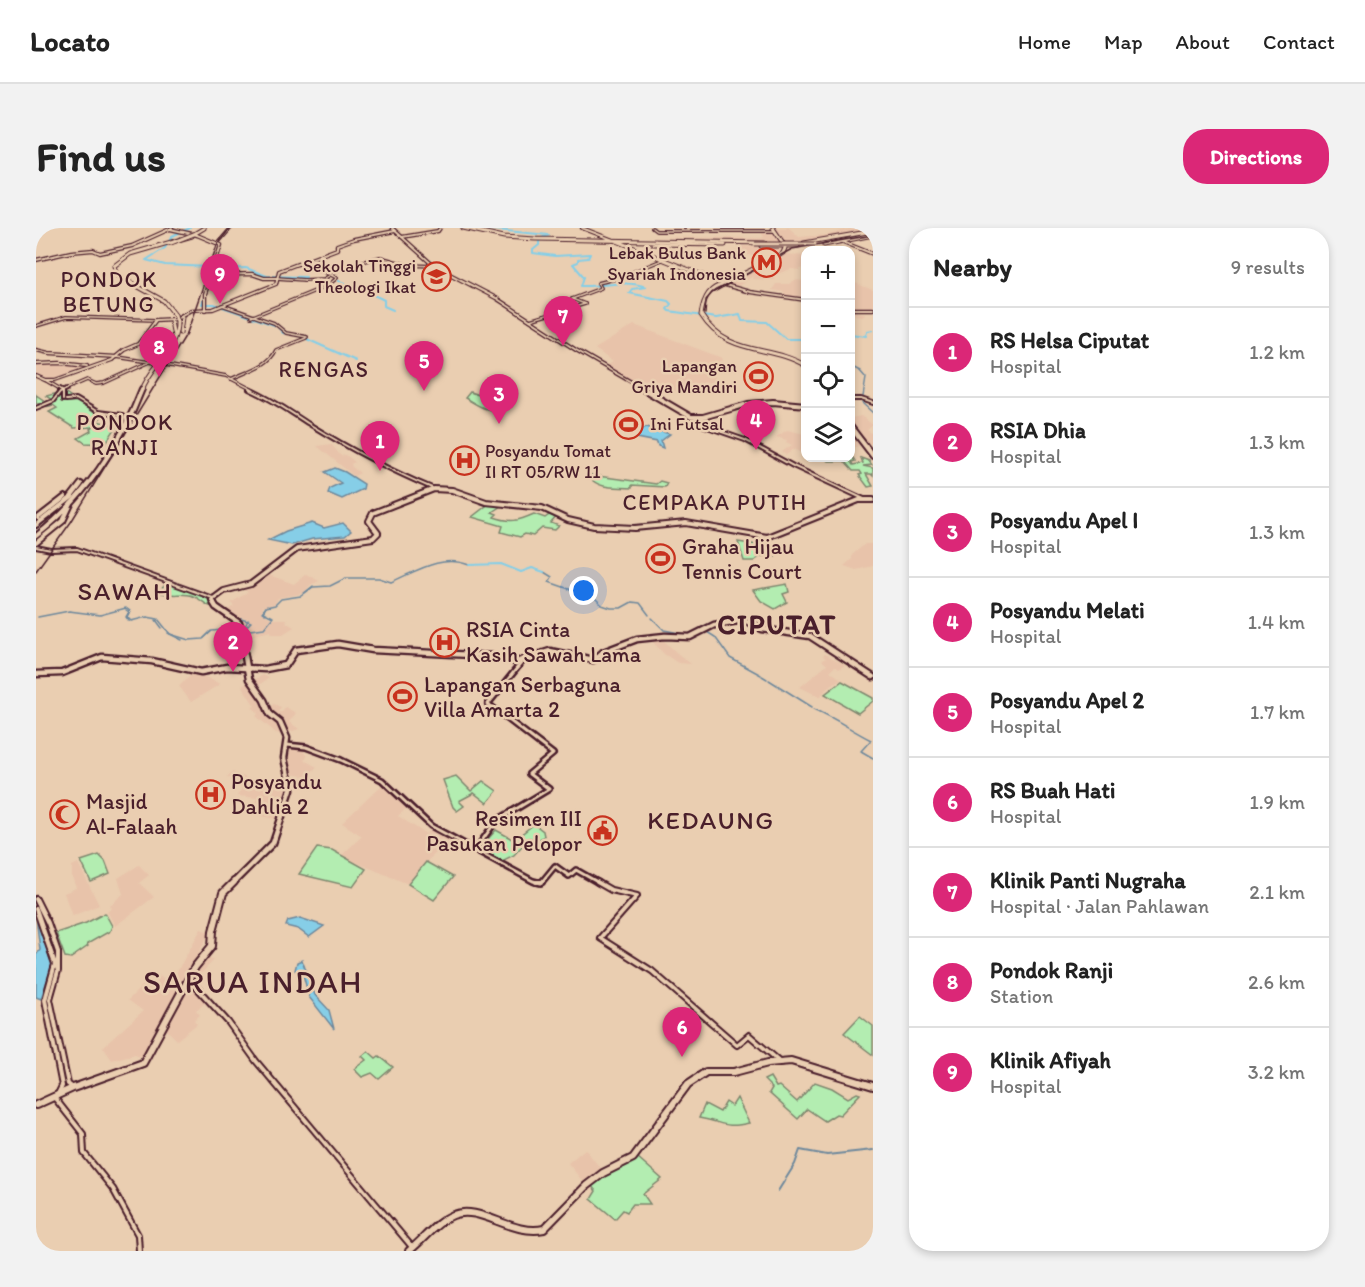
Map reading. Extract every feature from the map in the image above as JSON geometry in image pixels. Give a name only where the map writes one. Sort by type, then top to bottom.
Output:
[{"type":"highway","points":[[462,228],[510,239],[606,239],[800,245],[836,242],[873,233]]},
{"type":"highway","points":[[462,228],[496,236],[535,240]]},
{"type":"highway","points":[[462,228],[495,237],[535,240]]},
{"type":"highway","points":[[36,541],[71,504],[120,433],[136,405],[149,374],[172,347],[177,337],[178,317],[164,301],[119,276],[114,270],[115,265],[124,257],[187,239],[203,229]]},
{"type":"highway","points":[[775,230],[780,244],[778,257]]},
{"type":"highway","points":[[780,244],[845,242],[873,233]]},
{"type":"highway","points":[[658,242],[813,244],[873,233]]},
{"type":"highway","points":[[548,240],[606,239]]},
{"type":"highway","points":[[621,241],[726,243]]},
{"type":"highway","points":[[621,241],[726,243]]},
{"type":"highway","points":[[621,241],[722,284]]},
{"type":"highway","points":[[658,242],[711,242]]},
{"type":"highway","points":[[703,316],[705,297],[715,287],[756,269]]},
{"type":"highway","points":[[722,284],[710,293],[703,308],[703,316],[712,328],[742,346],[801,363]]},
{"type":"highway","points":[[36,525],[64,505],[87,478],[130,411],[146,374],[170,347],[178,317]]},
{"type":"highway","points":[[855,432],[873,455]]},
{"type":"highway","points":[[37,519],[87,478]]},
{"type":"highway","points":[[58,504],[81,484]]},
{"type":"highway","points":[[36,541],[53,530],[68,514],[71,504]]},
{"type":"main road","points":[[36,260],[70,252],[93,250],[99,253],[132,246],[171,228],[183,231],[221,245],[204,306]]},
{"type":"main road","points":[[582,228],[606,239],[621,241]]},
{"type":"main road","points":[[402,237],[438,229]]},
{"type":"main road","points":[[36,376],[50,381],[82,368],[103,363],[138,344],[155,320],[178,317],[188,310],[204,306],[221,307],[276,284],[280,271],[335,250],[336,246],[350,240],[394,230],[434,266],[496,298],[632,383],[696,418],[727,407],[753,403],[801,405]]},
{"type":"main road","points":[[845,242],[873,254]]},
{"type":"main road","points":[[212,274],[252,274],[264,278],[277,276]]},
{"type":"main road","points":[[722,284],[750,292],[801,299]]},
{"type":"main road","points":[[855,309],[873,309]]},
{"type":"main road","points":[[155,320],[178,317]]},
{"type":"main road","points":[[36,350],[49,353],[116,357]]},
{"type":"main road","points":[[36,364],[60,363],[82,368]]},
{"type":"main road","points":[[36,1105],[70,1086],[143,1063],[199,962],[212,946],[213,931],[223,893],[273,843],[291,789],[284,758],[287,745],[285,732],[268,711],[264,700],[249,679],[237,621],[216,607],[213,598],[224,591],[251,584],[297,549],[367,540],[378,533],[369,521],[373,513],[434,489],[452,490],[486,502],[539,507],[570,521],[594,526],[631,528],[686,523],[767,537],[864,499],[873,500]]},
{"type":"main road","points":[[36,674],[62,673],[102,657],[152,661],[194,672],[227,667],[247,669],[283,667],[289,663],[296,650],[332,644],[373,650],[492,656],[522,662],[550,651],[594,660],[603,652],[637,639],[693,636],[713,625],[744,620],[762,629],[807,635],[873,677]]},
{"type":"main road","points":[[411,1250],[456,1214],[474,1214],[519,1230],[542,1230],[585,1186],[603,1173],[628,1162],[636,1155],[685,1088],[697,1076],[705,1072],[734,1072],[779,1061],[803,1063],[873,1086]]},
{"type":"street","points":[[216,242],[231,228]]},
{"type":"street","points":[[652,228],[656,231],[775,230]]},
{"type":"street","points":[[656,231],[676,231]]},
{"type":"street","points":[[277,276],[325,280],[342,267],[381,257],[408,265],[434,266]]},
{"type":"street","points":[[530,320],[585,304],[572,299],[600,287],[597,284],[662,260]]},
{"type":"street","points":[[251,317],[303,296],[337,278],[298,264]]},
{"type":"street","points":[[221,307],[279,326],[286,333],[306,338],[274,352],[274,357],[266,363],[231,379]]},
{"type":"street","points":[[36,326],[68,316],[155,320]]},
{"type":"street","points":[[116,357],[222,375],[277,401],[318,429],[399,474],[434,489]]},
{"type":"street","points":[[36,408],[53,401],[63,390],[87,380],[96,384],[109,381],[150,362]]},
{"type":"street","points":[[50,381],[63,390]]},
{"type":"street","points":[[63,390],[64,400],[76,399],[94,411],[118,415]]},
{"type":"street","points":[[855,399],[873,403]]},
{"type":"street","points":[[696,418],[693,422],[745,440],[793,466],[864,499]]},
{"type":"street","points":[[36,541],[51,550],[77,549],[213,598]]},
{"type":"street","points":[[476,849],[496,821],[549,789],[529,774],[554,755],[488,704],[497,691],[519,670],[522,662]]},
{"type":"street","points":[[287,745],[306,747],[374,776],[404,799],[426,823],[541,883],[555,866],[569,876],[576,870],[611,890],[637,896],[600,938],[651,971],[737,1045],[749,1035],[779,1061]]},
{"type":"street","points":[[36,899],[59,956],[59,971],[50,999],[70,1086],[62,1086]]},
{"type":"street","points":[[36,909],[54,958],[54,970],[47,987],[45,1000],[62,1086],[56,1095],[83,1134],[83,1151],[113,1189],[138,1235],[139,1251]]},
{"type":"street","points":[[189,980],[228,1022],[297,1111],[371,1196],[411,1250]]},
{"type":"shaded area","points":[[771,228],[789,228],[799,237],[826,235],[854,228],[873,228],[873,231],[796,242],[645,237],[761,238],[764,237],[760,231],[773,230]]},
{"type":"shaded area","points":[[739,246],[775,247],[783,253],[775,257],[764,254],[756,257],[731,253],[739,249]]},
{"type":"shaded area","points":[[786,254],[801,256],[801,269],[791,269],[772,276],[776,280],[752,279],[753,276],[737,287],[729,284]]},
{"type":"shaded area","points":[[795,280],[801,281],[801,298],[784,296],[784,292],[772,290],[776,284],[789,284]]},
{"type":"shaded area","points":[[855,283],[873,290],[873,308],[855,308]]},
{"type":"shaded area","points":[[855,312],[865,313],[864,316],[855,315]]},
{"type":"shaded area","points":[[634,325],[722,358],[712,365],[719,368],[714,372],[715,382],[702,383],[717,388],[696,395],[651,386],[644,389],[606,365],[613,362],[595,349]]},
{"type":"shaded area","points":[[61,364],[83,368],[56,379],[46,380],[36,375],[36,365]]},
{"type":"shaded area","points":[[861,416],[873,425],[867,430],[873,434],[873,443],[855,447],[855,417]]},
{"type":"shaded area","points":[[787,430],[801,433],[801,452],[794,449],[786,455],[782,452],[792,445],[786,442],[787,440],[776,437]]},
{"type":"shaded area","points":[[331,444],[341,456],[346,455],[355,462],[351,464],[352,467],[360,473],[354,476],[317,446]]},
{"type":"shaded area","points":[[865,544],[873,544],[873,566],[856,570],[844,566],[852,559],[852,555]]},
{"type":"shaded area","points":[[266,574],[294,584],[306,574],[319,581],[310,585],[305,593],[278,598],[275,604],[263,607],[262,613],[273,619],[286,619],[287,623],[294,627],[283,634],[273,634],[270,631],[243,638],[239,621],[247,618],[238,619],[226,611],[234,606],[231,603],[248,592],[239,588]]},
{"type":"shaded area","points":[[659,636],[691,664],[678,663],[664,654],[649,638]]},
{"type":"shaded area","points":[[825,654],[845,665],[839,669],[835,666],[830,671],[841,679],[829,686],[820,697],[800,687],[827,665],[822,660],[826,658],[823,656]]},
{"type":"shaded area","points":[[203,672],[203,676],[220,684],[191,702],[179,686],[192,673]]},
{"type":"shaded area","points":[[263,675],[269,678],[256,687],[268,709],[274,704],[281,707],[278,712],[282,712],[285,707],[296,713],[289,722],[299,729],[287,733],[286,736],[276,733],[256,716],[259,713],[252,707],[255,706],[242,686]]},
{"type":"shaded area","points":[[288,745],[309,745],[304,752],[307,757],[304,760],[317,767],[310,773],[312,777],[320,781],[312,790],[306,782],[301,781],[303,776],[289,774],[285,753]]},
{"type":"shaded area","points":[[232,772],[249,779],[266,779],[289,787],[277,819],[246,813],[258,798],[237,796],[244,785],[227,777]]},
{"type":"shaded area","points":[[384,783],[410,805],[398,816],[426,834],[433,828],[453,838],[426,862],[408,884],[341,856],[362,836],[342,823]]},
{"type":"shaded area","points":[[78,863],[99,905],[72,916],[64,893],[76,888],[72,877],[72,866]]},
{"type":"shaded area","points":[[139,865],[149,875],[139,883],[154,897],[115,926],[107,911],[111,908],[110,905],[123,894],[118,878]]},
{"type":"shaded area","points":[[212,928],[144,1058],[135,1054],[112,1060],[103,1047],[143,1011],[128,1000],[155,973],[170,984],[201,929],[206,931]]},
{"type":"shaded area","points":[[206,956],[214,960],[193,982],[209,1000],[196,1010],[200,1015],[194,1020],[197,1024],[177,1040],[165,1028],[179,1007],[190,979]]},
{"type":"shaded area","points":[[585,1149],[601,1169],[583,1182],[568,1163]]},
{"type":"green space","points":[[63,391],[91,411],[104,414],[97,421],[117,426],[105,444],[85,443],[78,438],[94,427],[74,428],[49,412],[57,408],[53,405],[44,406],[36,402],[36,395],[48,403],[54,401],[46,396],[58,393],[55,401]]},
{"type":"green space","points":[[470,392],[492,400],[504,409],[493,410],[479,406],[465,398]]},
{"type":"green space","points":[[861,458],[869,461],[872,465],[863,466],[873,468],[873,476],[866,474],[873,486],[868,487],[859,475],[862,474],[860,471],[853,471],[845,462],[851,462],[853,465],[863,463]]},
{"type":"green space","points":[[590,475],[656,484],[660,481],[667,483],[665,487],[632,485],[632,488],[610,487],[594,481],[589,477]]},
{"type":"green space","points":[[490,503],[504,504],[492,512],[497,514],[494,517],[514,520],[534,514],[545,518],[552,513],[557,516],[551,523],[559,526],[555,530],[542,528],[533,536],[525,534],[520,537],[501,532],[503,526],[472,517]]},
{"type":"green space","points":[[738,542],[770,547],[775,556],[761,556],[754,561],[744,561]]},
{"type":"green space","points":[[171,584],[201,594],[214,607],[189,595],[159,592],[164,586]]},
{"type":"green space","points":[[787,584],[789,592],[783,594],[787,602],[775,609],[761,601],[753,590]]},
{"type":"green space","points":[[842,681],[873,698],[873,701],[858,713],[825,694]]},
{"type":"green space","points":[[456,776],[471,791],[483,781],[497,791],[487,803],[474,793],[459,801],[464,806],[457,811],[453,807],[443,780]]},
{"type":"green space","points":[[534,824],[543,831],[544,836],[538,840],[529,838],[514,855],[500,862],[479,849],[496,830],[514,840]]},
{"type":"green space","points":[[317,848],[332,850],[366,869],[353,887],[299,874]]},
{"type":"green space","points":[[99,855],[105,861],[110,874],[91,882],[81,861]]},
{"type":"green space","points":[[426,862],[453,877],[434,900],[408,884]]},
{"type":"green space","points":[[105,913],[112,926],[110,931],[87,944],[88,946],[71,958],[65,957],[56,933],[86,923]]},
{"type":"green space","points":[[860,1016],[873,1026],[873,1055],[844,1033]]},
{"type":"green space","points":[[368,1051],[393,1067],[379,1079],[372,1073],[362,1077],[354,1069],[366,1060],[362,1056]]},
{"type":"green space","points":[[770,1077],[776,1087],[779,1086],[797,1102],[815,1082],[832,1088],[848,1098],[857,1093],[860,1094],[840,1115],[836,1114],[825,1121],[807,1109],[798,1119],[769,1093],[772,1088],[764,1080]]},
{"type":"green space","points":[[737,1098],[749,1123],[729,1125],[699,1118],[705,1104],[720,1112],[726,1102],[732,1106]]},
{"type":"green space","points":[[637,1157],[662,1179],[643,1194],[650,1204],[633,1204],[627,1212],[623,1210],[615,1219],[591,1199],[596,1191],[590,1184]]},
{"type":"water","points":[[647,427],[670,434],[661,441],[663,448],[658,446],[657,442],[622,435]]},
{"type":"water","points":[[335,468],[364,484],[363,489],[342,499],[328,493],[330,488],[341,483],[325,472]]},
{"type":"water","points":[[312,523],[324,528],[343,523],[351,531],[345,536],[312,539],[292,545],[268,540],[286,531]]},
{"type":"water","points":[[36,917],[52,965],[41,999],[36,997],[36,955],[40,950]]},
{"type":"water","points":[[300,918],[324,926],[309,937],[298,929],[286,926],[288,921]]},
{"type":"water","points":[[302,960],[315,995],[329,1010],[334,1029],[309,997],[304,978],[295,970],[297,962]]},
{"type":"waterway","points":[[190,228],[172,236],[165,248],[146,260],[165,265],[210,267],[206,287]]},
{"type":"waterway","points":[[476,228],[549,235],[539,239],[539,245],[533,253],[555,256],[590,254],[588,258],[578,259],[578,262],[573,264],[584,277],[581,286],[622,283],[638,285],[646,287],[632,289],[629,293],[668,301],[671,304],[667,309],[669,311],[716,318],[740,314],[742,321],[767,322],[786,339],[801,339]]},
{"type":"waterway","points":[[215,269],[246,268],[267,276],[306,277]]},
{"type":"waterway","points":[[339,281],[384,300],[384,306],[393,310]]},
{"type":"waterway","points":[[205,294],[202,304],[214,304],[277,326],[283,333],[300,336],[356,361]]},
{"type":"waterway","points":[[855,335],[866,336],[867,331],[873,330]]},
{"type":"waterway","points":[[855,368],[866,378],[862,403],[873,413]]},
{"type":"waterway","points":[[266,607],[275,605],[281,599],[301,596],[313,587],[330,586],[346,578],[379,578],[391,582],[429,565],[449,561],[469,565]]},
{"type":"waterway","points":[[469,565],[501,564],[521,572],[532,568],[544,572]]},
{"type":"waterway","points":[[544,572],[552,577],[549,582],[595,598],[602,605],[621,608],[632,602],[640,603],[649,615]]},
{"type":"waterway","points":[[303,594],[313,586]]},
{"type":"waterway","points":[[38,617],[69,611],[100,615],[126,608],[130,611],[127,617],[131,621],[147,617],[158,619],[170,634]]},
{"type":"waterway","points":[[248,621],[251,622],[246,627],[250,630],[264,628],[273,617],[263,612],[266,608]]},
{"type":"waterway","points":[[265,614],[262,612],[266,608]]},
{"type":"waterway","points":[[126,610],[129,612],[126,617],[129,621]]},
{"type":"waterway","points":[[652,618],[664,630],[690,635]]},
{"type":"waterway","points":[[229,626],[240,619]]},
{"type":"waterway","points":[[170,634],[189,640],[203,639],[212,631],[223,630],[241,619],[248,621]]},
{"type":"waterway","points":[[156,620],[162,628]]},
{"type":"waterway","points":[[247,630],[244,628],[248,621]]},
{"type":"waterway","points":[[204,638],[211,631]]},
{"type":"waterway","points":[[707,632],[715,637],[730,658],[761,675]]},
{"type":"waterway","points":[[170,634],[182,640]]},
{"type":"waterway","points":[[762,676],[767,679]]},
{"type":"waterway","points":[[769,680],[812,707]]},
{"type":"waterway","points":[[814,709],[871,740]]},
{"type":"waterway","points":[[870,741],[861,751],[873,758]]},
{"type":"waterway","points":[[778,1191],[795,1164],[800,1150],[827,1155],[873,1150]]},
{"type":"tunnel","points":[[608,242],[625,242]]},
{"type":"tunnel","points":[[755,268],[774,259]]},
{"type":"railway","points":[[36,571],[71,522],[187,333],[217,245],[230,228]]},
{"type":"railway","points":[[705,314],[706,300],[712,293],[792,249],[873,235]]},
{"type":"place","name":"Lebak Bulus Bank Syariah Indonesia","points":[[767,263]]},
{"type":"place","name":"Sekolah Tinggi Theologi Ikat","points":[[437,276]]},
{"type":"place","name":"Klinik Afiyah","points":[[220,304]]},
{"type":"place","name":"Klinik Panti Nugraha","points":[[563,346]]},
{"type":"place","name":"Lapangan Griya Mandiri","points":[[758,376]]},
{"type":"place","name":"Pondok Ranji","points":[[159,377]]},
{"type":"place","name":"Posyandu Apel 2","points":[[424,391]]},
{"type":"place","name":"Posyandu Apel I","points":[[499,424]]},
{"type":"place","name":"Ini Futsal","points":[[629,424]]},
{"type":"place","name":"Posyandu Melati","points":[[756,450]]},
{"type":"place","name":"Posyandu Tomat II RT 05/RW 11","points":[[464,461]]},
{"type":"place","name":"RS Helsa Ciputat","points":[[380,471]]},
{"type":"place","name":"Graha Hijau Tennis Court","points":[[661,559]]},
{"type":"place","name":"RSIA Cinta Kasih Sawah Lama","points":[[445,642]]},
{"type":"place","name":"RSIA Dhia","points":[[233,672]]},
{"type":"place","name":"Lapangan Serbaguna Villa Amarta 2","points":[[403,697]]},
{"type":"place","name":"Posyandu Dahlia 2","points":[[210,794]]},
{"type":"place","name":"Masjid Al-Falaah","points":[[65,814]]},
{"type":"place","name":"Resimen III Pasukan Pelopor","points":[[603,831]]},
{"type":"place","name":"RS Buah Hati","points":[[682,1057]]},
{"type":"district","name":"PONDOK BETUNG","points":[[109,292]]},
{"type":"district","name":"RENGAS","points":[[324,369]]},
{"type":"district","name":"PONDOK RANJI","points":[[125,434]]},
{"type":"district","name":"CEMPAKA PUTIH","points":[[715,502]]},
{"type":"district","name":"SAWAH","points":[[125,591]]},
{"type":"district","name":"CIPUTAT","points":[[777,624]]},
{"type":"district","name":"KEDAUNG","points":[[711,820]]},
{"type":"district","name":"SARUA INDAH","points":[[253,982]]}]
